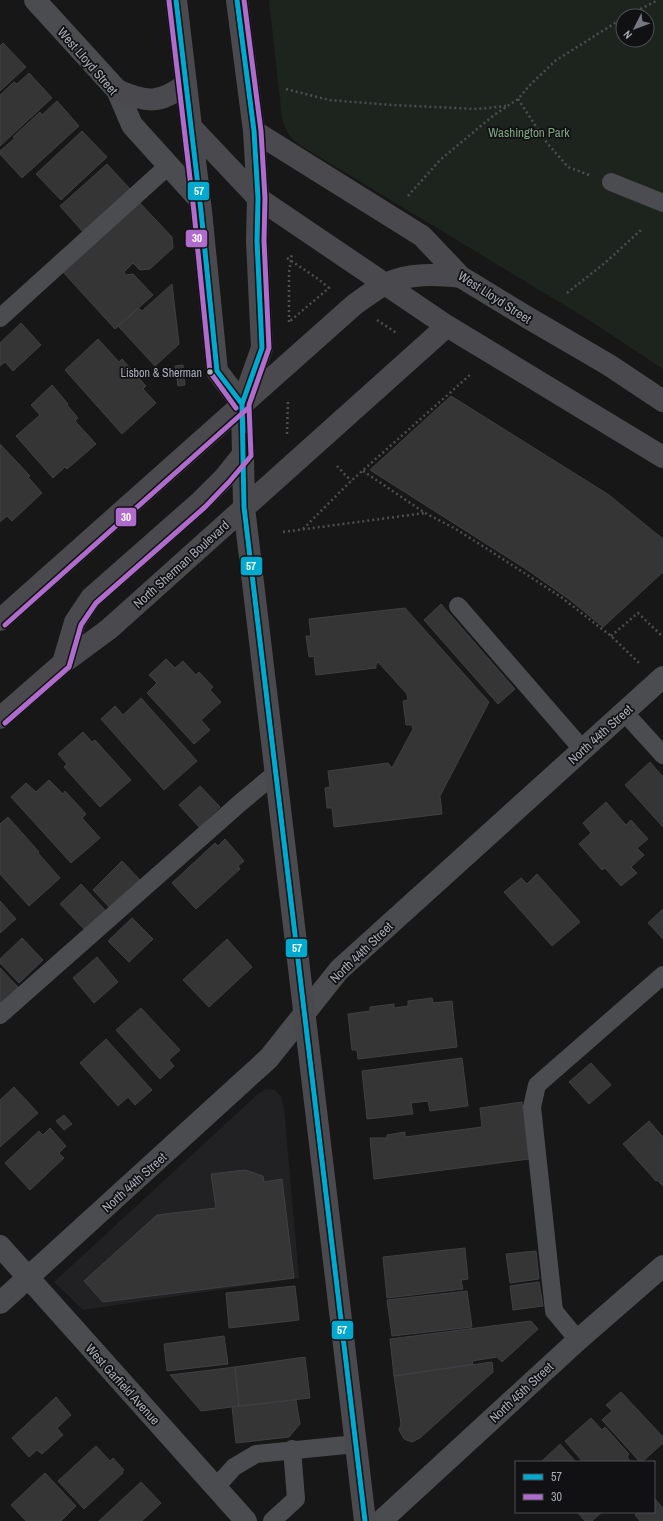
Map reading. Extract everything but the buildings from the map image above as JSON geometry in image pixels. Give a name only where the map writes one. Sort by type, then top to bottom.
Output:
[{"type":"main road","points":[[176,0],[209,286],[217,371],[242,404]]},
{"type":"main road","points":[[237,0],[254,131],[258,198],[257,241],[262,348],[242,404],[244,507],[365,1521]]},
{"type":"main road","points":[[117,90],[141,99],[158,99],[172,94],[186,84]]},
{"type":"main road","points":[[191,127],[258,198],[447,326],[663,457]]},
{"type":"main road","name":"West Lloyd Street","points":[[254,131],[422,236],[461,277],[609,364],[663,401]]},
{"type":"main road","points":[[0,620],[354,305],[386,284],[412,276],[438,275],[461,277]]},
{"type":"main road","name":"North Sherman Boulevard","points":[[0,718],[63,663],[109,629],[447,326]]},
{"type":"main road","points":[[63,663],[75,622],[91,598],[200,502],[224,478],[244,453]]},
{"type":"street","name":"West Lloyd Street","points":[[35,0],[117,90],[132,125],[198,198]]},
{"type":"street","name":"North 44th Street","points":[[0,1303],[269,1058],[339,970],[663,677]]},
{"type":"street","name":"West Garfield Avenue","points":[[0,1246],[246,1521]]},
{"type":"street","name":"North 45th Street","points":[[381,1521],[578,1340],[663,1266]]},
{"type":"lane","points":[[3,309],[168,166]]},
{"type":"lane","points":[[610,182],[663,203]]},
{"type":"lane","points":[[458,606],[583,750]]},
{"type":"lane","points":[[624,712],[663,755]]},
{"type":"lane","points":[[0,1015],[276,773]]},
{"type":"lane","points":[[578,1340],[554,1311],[532,1107],[537,1085],[663,975]]},
{"type":"lane","points":[[216,1487],[234,1468],[256,1454],[292,1449],[356,1444]]},
{"type":"lane","points":[[272,1521],[296,1499],[292,1449]]},
{"type":"path","points":[[642,8],[658,0]]},
{"type":"path","points":[[408,196],[440,160],[494,114],[518,99],[555,61],[615,23]]},
{"type":"path","points":[[286,89],[329,100],[376,104],[477,109],[506,106]]},
{"type":"path","points":[[518,99],[547,143],[568,167],[610,182]]},
{"type":"path","points":[[567,293],[606,262],[642,229]]},
{"type":"path","points":[[287,258],[291,261],[318,279],[329,288],[289,322],[289,272],[291,261],[292,251]]},
{"type":"path","points":[[373,317],[398,334]]},
{"type":"path","points":[[303,529],[351,481],[471,374]]},
{"type":"path","points":[[287,435],[289,392]]},
{"type":"path","points":[[337,466],[351,481]]},
{"type":"path","points":[[363,471],[425,513],[454,528],[561,597],[611,636],[639,664]]},
{"type":"path","points":[[283,532],[425,513]]},
{"type":"path","points":[[611,636],[638,613],[663,637]]},
{"type":"shaded area","points":[[266,1089],[275,1090],[281,1097],[284,1108],[299,1278],[83,1310],[54,1282],[259,1093]]},
{"type":"green space","name":"Washington Park","points":[[269,0],[663,0],[663,369],[589,320],[298,144],[284,126]]},
{"type":"transit line","name":"57","points":[[176,0],[201,211],[217,371],[242,404],[244,507],[365,1521]]},
{"type":"transit line","name":"57","points":[[237,0],[254,131],[258,198],[257,241],[262,348],[242,404],[243,432]]},
{"type":"transit line","name":"30","points":[[5,723],[69,667],[81,625],[96,603],[205,507],[251,456],[249,405],[269,348],[264,241],[265,198],[261,131],[244,0]]},
{"type":"transit line","name":"30","points":[[169,1],[194,212],[210,372],[236,408]]},
{"type":"transit line","name":"30","points":[[5,625],[247,409]]},
{"type":"place","name":"Lisbon & Sherman","points":[[210,372]]}]
